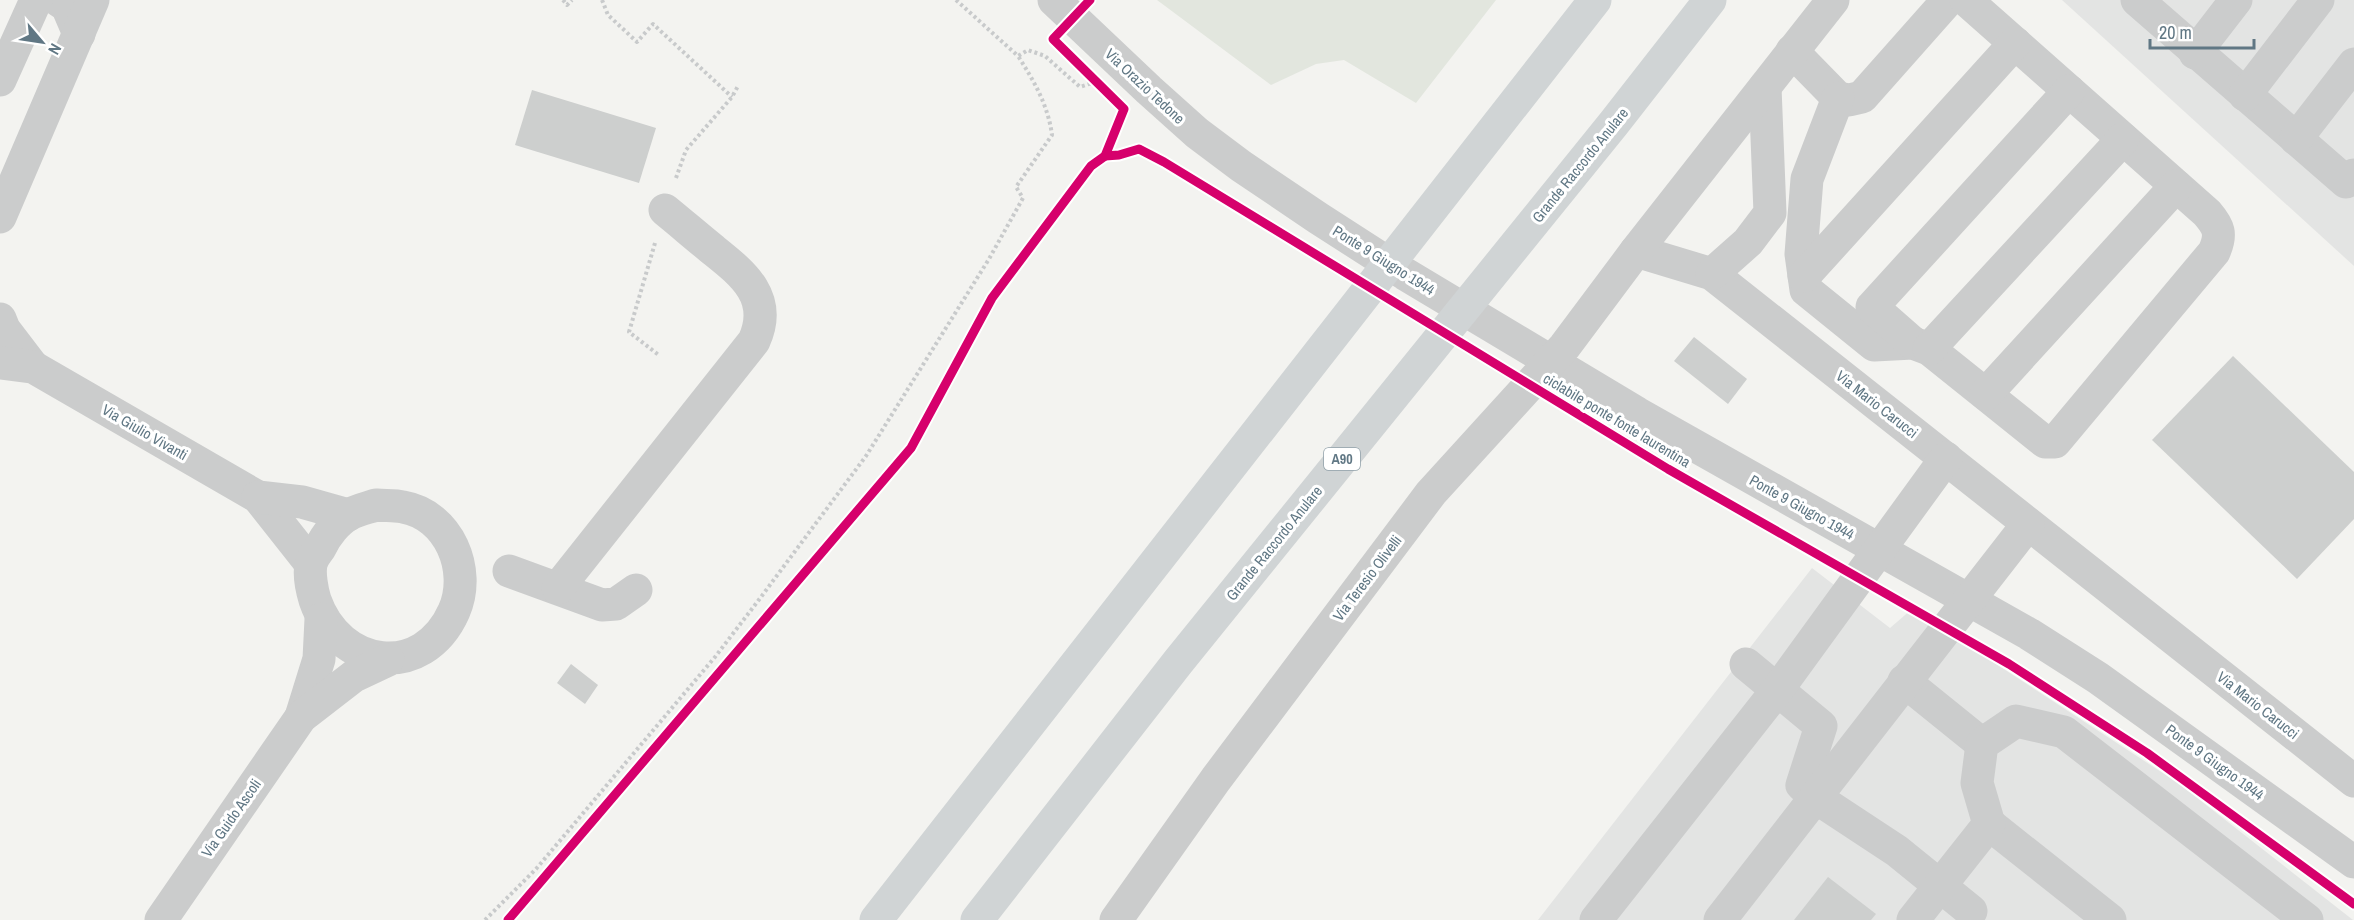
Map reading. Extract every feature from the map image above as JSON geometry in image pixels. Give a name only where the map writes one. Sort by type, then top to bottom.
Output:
[{"type":"highway","points":[[876,920],[1594,0]]},
{"type":"highway","name":"Grande Raccordo Anulare","points":[[976,920],[1178,662],[1614,123],[1710,0]]},
{"type":"street","points":[[0,80],[36,0]]},
{"type":"street","points":[[58,0],[67,6],[79,34]]},
{"type":"street","points":[[0,217],[93,0]]},
{"type":"street","name":"Via Orazio Tedone","points":[[1054,0],[1171,111],[1241,166]]},
{"type":"street","points":[[1636,250],[1833,0]]},
{"type":"street","points":[[1792,51],[1838,98],[1849,100],[1862,97],[1948,0]]},
{"type":"street","points":[[1966,0],[2014,43],[2069,91],[2176,186],[2217,225],[2220,240],[2214,252],[2055,442],[2045,442],[1872,307],[2069,91]]},
{"type":"street","points":[[2195,53],[2236,0]]},
{"type":"street","points":[[2245,95],[2318,0]]},
{"type":"street","points":[[2146,3],[2195,53],[2346,182],[2354,176]]},
{"type":"street","points":[[1804,276],[2014,43]]},
{"type":"street","points":[[2296,139],[2354,64]]},
{"type":"street","points":[[1712,274],[1748,242],[1770,213],[1765,87]]},
{"type":"street","points":[[1838,98],[1807,179],[1801,254],[1806,290],[1874,345],[1921,346],[2123,139]]},
{"type":"street","name":"Ponte 9 Giugno 1944","points":[[1241,166],[1381,259],[1636,413],[2029,634],[2098,678],[2354,862]]},
{"type":"street","points":[[1986,394],[2176,186]]},
{"type":"street","points":[[558,588],[754,341],[757,333],[760,314],[752,286],[739,271],[665,211]]},
{"type":"street","name":"Via Mario Carucci","points":[[1636,250],[1712,274],[2354,781]]},
{"type":"street","name":"Via Teresio Olivelli","points":[[1116,920],[1222,770],[1424,501],[1565,346],[1636,250]]},
{"type":"street","name":"Via Giulio Vivanti","points":[[0,320],[4,329],[33,368]]},
{"type":"street","name":"Via Giulio Vivanti","points":[[0,363],[33,368],[258,497],[311,564]]},
{"type":"street","points":[[1596,920],[1778,689],[1946,458]]},
{"type":"street","name":"Via Giulio Vivanti","points":[[258,497],[302,502],[348,515]]},
{"type":"street","points":[[376,505],[405,507],[432,520],[451,542],[461,569],[459,599],[446,628],[417,653],[388,660],[360,652],[341,640],[321,619],[312,591],[311,564],[327,535],[348,515],[376,505]]},
{"type":"street","points":[[1720,920],[2028,524]]},
{"type":"street","points":[[509,571],[602,605],[616,604],[636,590]]},
{"type":"street","name":"Via Guido Ascoli","points":[[302,717],[319,659],[321,619]]},
{"type":"street","name":"Via Guido Ascoli","points":[[161,920],[302,717],[354,676],[388,660]]},
{"type":"street","points":[[1746,664],[1821,726],[1803,785],[1815,797],[1874,834],[1971,911]]},
{"type":"street","points":[[1904,681],[1982,744]]},
{"type":"street","points":[[2110,920],[1989,824],[1977,783],[1982,744],[2016,721],[2064,732],[2307,920]]},
{"type":"street","points":[[1913,920],[1989,824]]},
{"type":"path","points":[[562,0],[567,4],[572,0]]},
{"type":"path","points":[[602,0],[608,15],[637,42],[653,24],[732,97]]},
{"type":"path","points":[[485,920],[536,869],[716,657],[866,456],[989,259],[1023,198],[1016,187],[1052,135],[1050,118],[1036,83],[1018,56],[956,0]]},
{"type":"path","points":[[1018,56],[1028,50],[1045,56],[1080,87],[1098,83]]},
{"type":"path","points":[[1086,72],[1098,83]]},
{"type":"path","points":[[660,356],[629,332],[665,211],[686,150],[732,97],[738,86]]},
{"type":"shaded area","points":[[1157,0],[1496,0],[1416,103],[1344,60],[1316,64],[1271,85]]},
{"type":"shaded area","points":[[2062,0],[2354,0],[2354,266]]},
{"type":"shaded area","points":[[1812,568],[1890,628],[1912,609],[2178,783],[2353,920],[1538,920]]},
{"type":"building","points":[[532,90],[656,128],[639,183],[515,145]]},
{"type":"building","points":[[1694,337],[1747,379],[1728,404],[1674,361]]},
{"type":"building","points":[[2233,356],[2354,472],[2354,519],[2297,579],[2152,440]]},
{"type":"building","points":[[571,664],[598,685],[585,704],[557,683]]},
{"type":"building","points":[[1828,877],[1876,914],[1871,920],[1794,920]]},
{"type":"cycle path","points":[[508,920],[911,448],[992,298],[1091,166],[1105,156],[1124,109],[1053,39],[1090,0]]},
{"type":"cycle path","name":"ciclabile ponte fonte laurentina","points":[[1105,156],[1119,155],[1139,149],[1164,162],[1668,469],[2009,664],[2147,753],[2354,904]]}]
